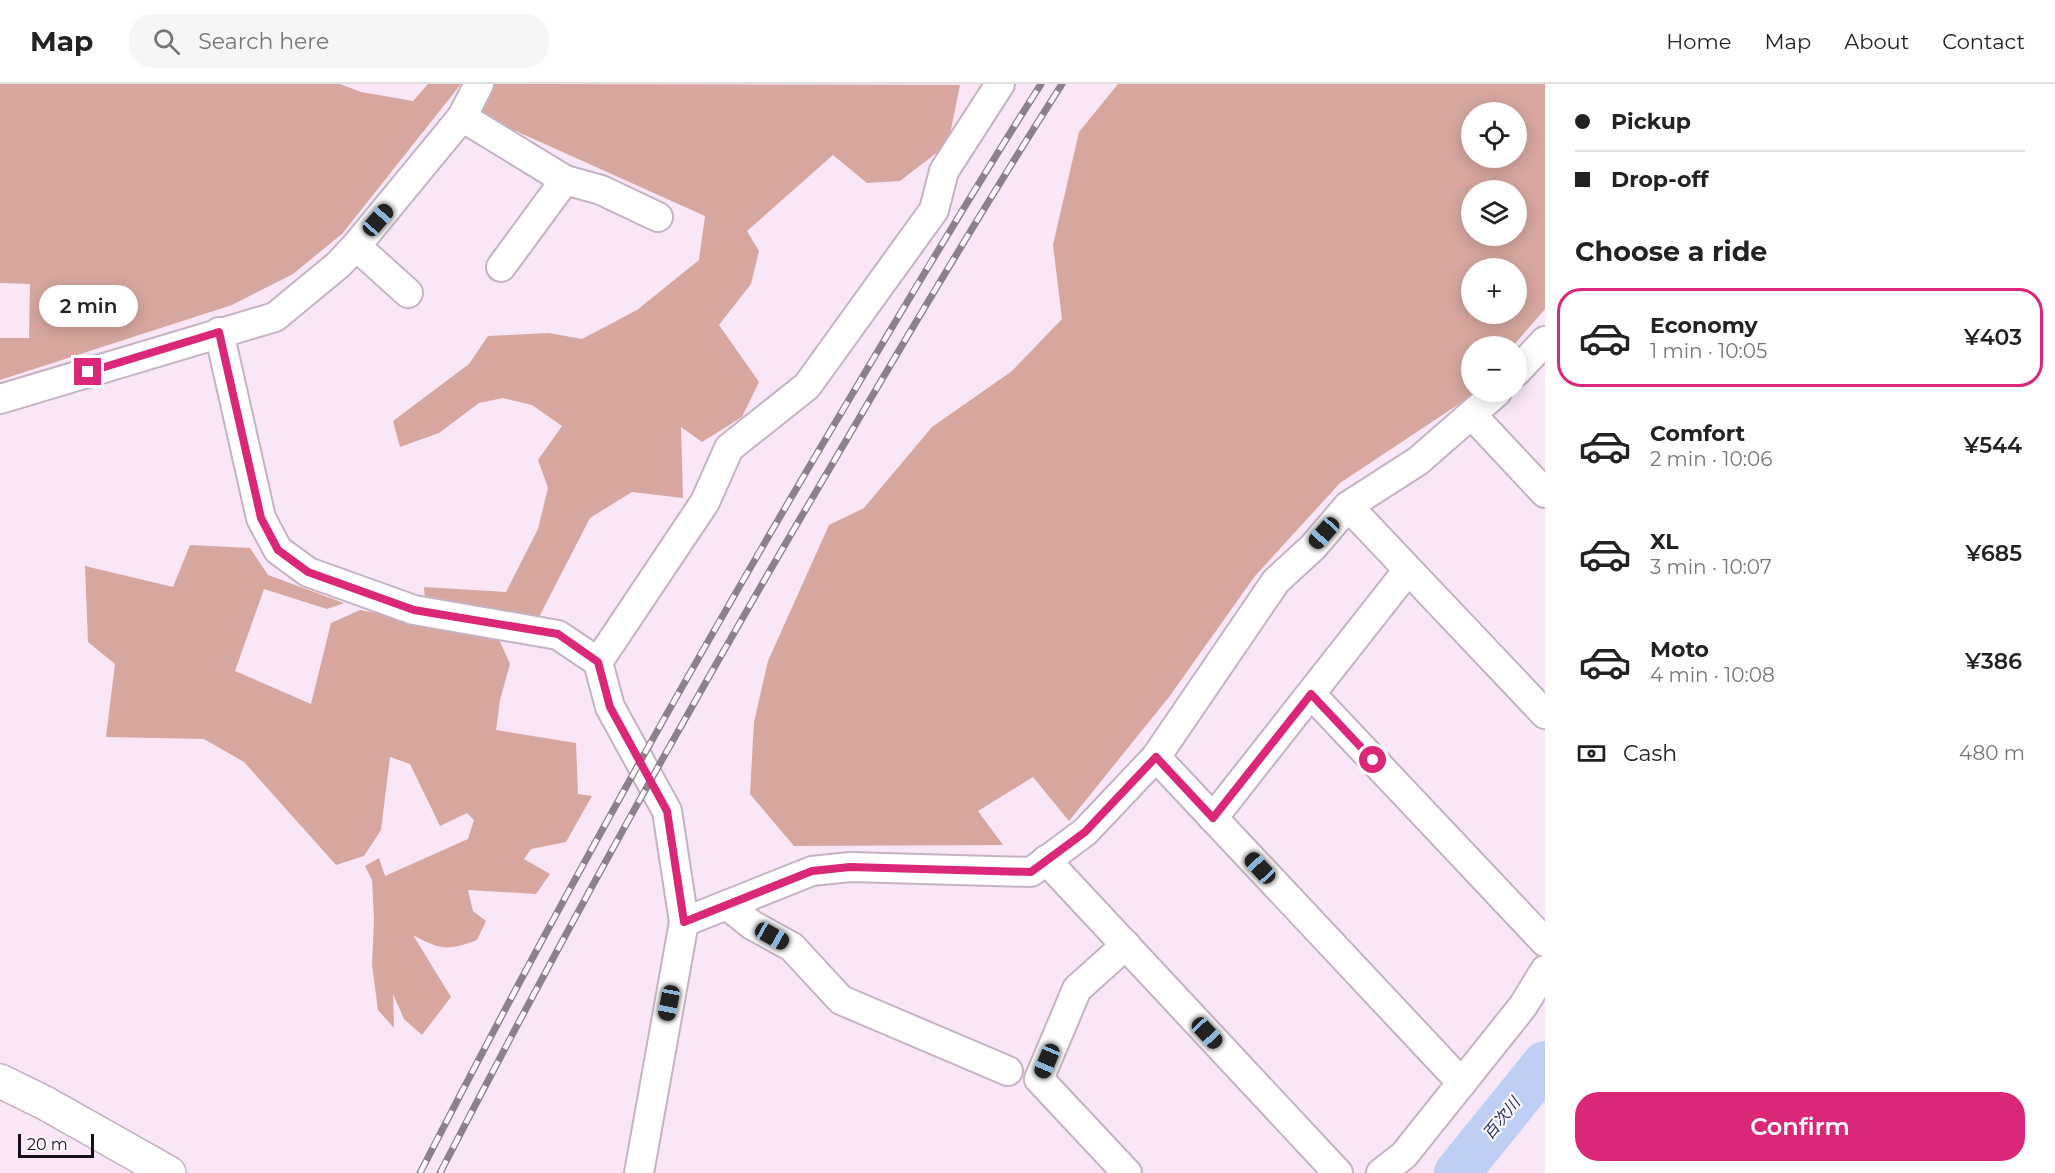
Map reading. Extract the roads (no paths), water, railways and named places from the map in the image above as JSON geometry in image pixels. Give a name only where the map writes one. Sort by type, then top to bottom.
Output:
[{"type":"street","points":[[0,399],[275,317],[338,266],[356,246],[462,117],[479,84]]},
{"type":"street","points":[[598,662],[705,502],[729,448],[807,386],[934,210],[944,171],[1000,84]]},
{"type":"street","points":[[462,117],[565,180],[601,190],[658,217]]},
{"type":"street","points":[[501,267],[565,180]]},
{"type":"street","points":[[356,246],[408,293]]},
{"type":"street","points":[[219,332],[261,518],[278,550],[308,572],[414,610],[558,634],[598,662],[610,707],[667,811],[684,922],[639,1173]]},
{"type":"street","points":[[1527,360],[1545,341]]},
{"type":"street","points":[[684,922],[812,871],[850,867],[1031,872],[1085,832],[1156,757],[1276,581],[1313,546],[1348,506],[1418,462],[1486,402]]},
{"type":"street","points":[[1472,415],[1545,493]]},
{"type":"street","points":[[1348,506],[1545,714]]},
{"type":"street","points":[[1213,818],[1408,570]]},
{"type":"street","points":[[1311,694],[1545,942]]},
{"type":"street","points":[[1156,757],[1462,1083]]},
{"type":"street","points":[[1047,860],[1338,1173]]},
{"type":"street","points":[[728,905],[752,925],[792,947],[841,1000],[1008,1071]]},
{"type":"street","points":[[1126,945],[1077,989],[1039,1079],[1126,1173]]},
{"type":"street","points":[[1381,1173],[1404,1155],[1523,1006],[1545,970]]},
{"type":"street","points":[[0,1081],[45,1103],[169,1173]]},
{"type":"waterway","name":"百次川","points":[[1457,1173],[1545,1064]]},
{"type":"railway","points":[[420,1173],[565,897],[717,625],[903,309],[1041,84]]},
{"type":"railway","points":[[440,1173],[584,901],[734,633],[920,316],[1062,84]]}]
